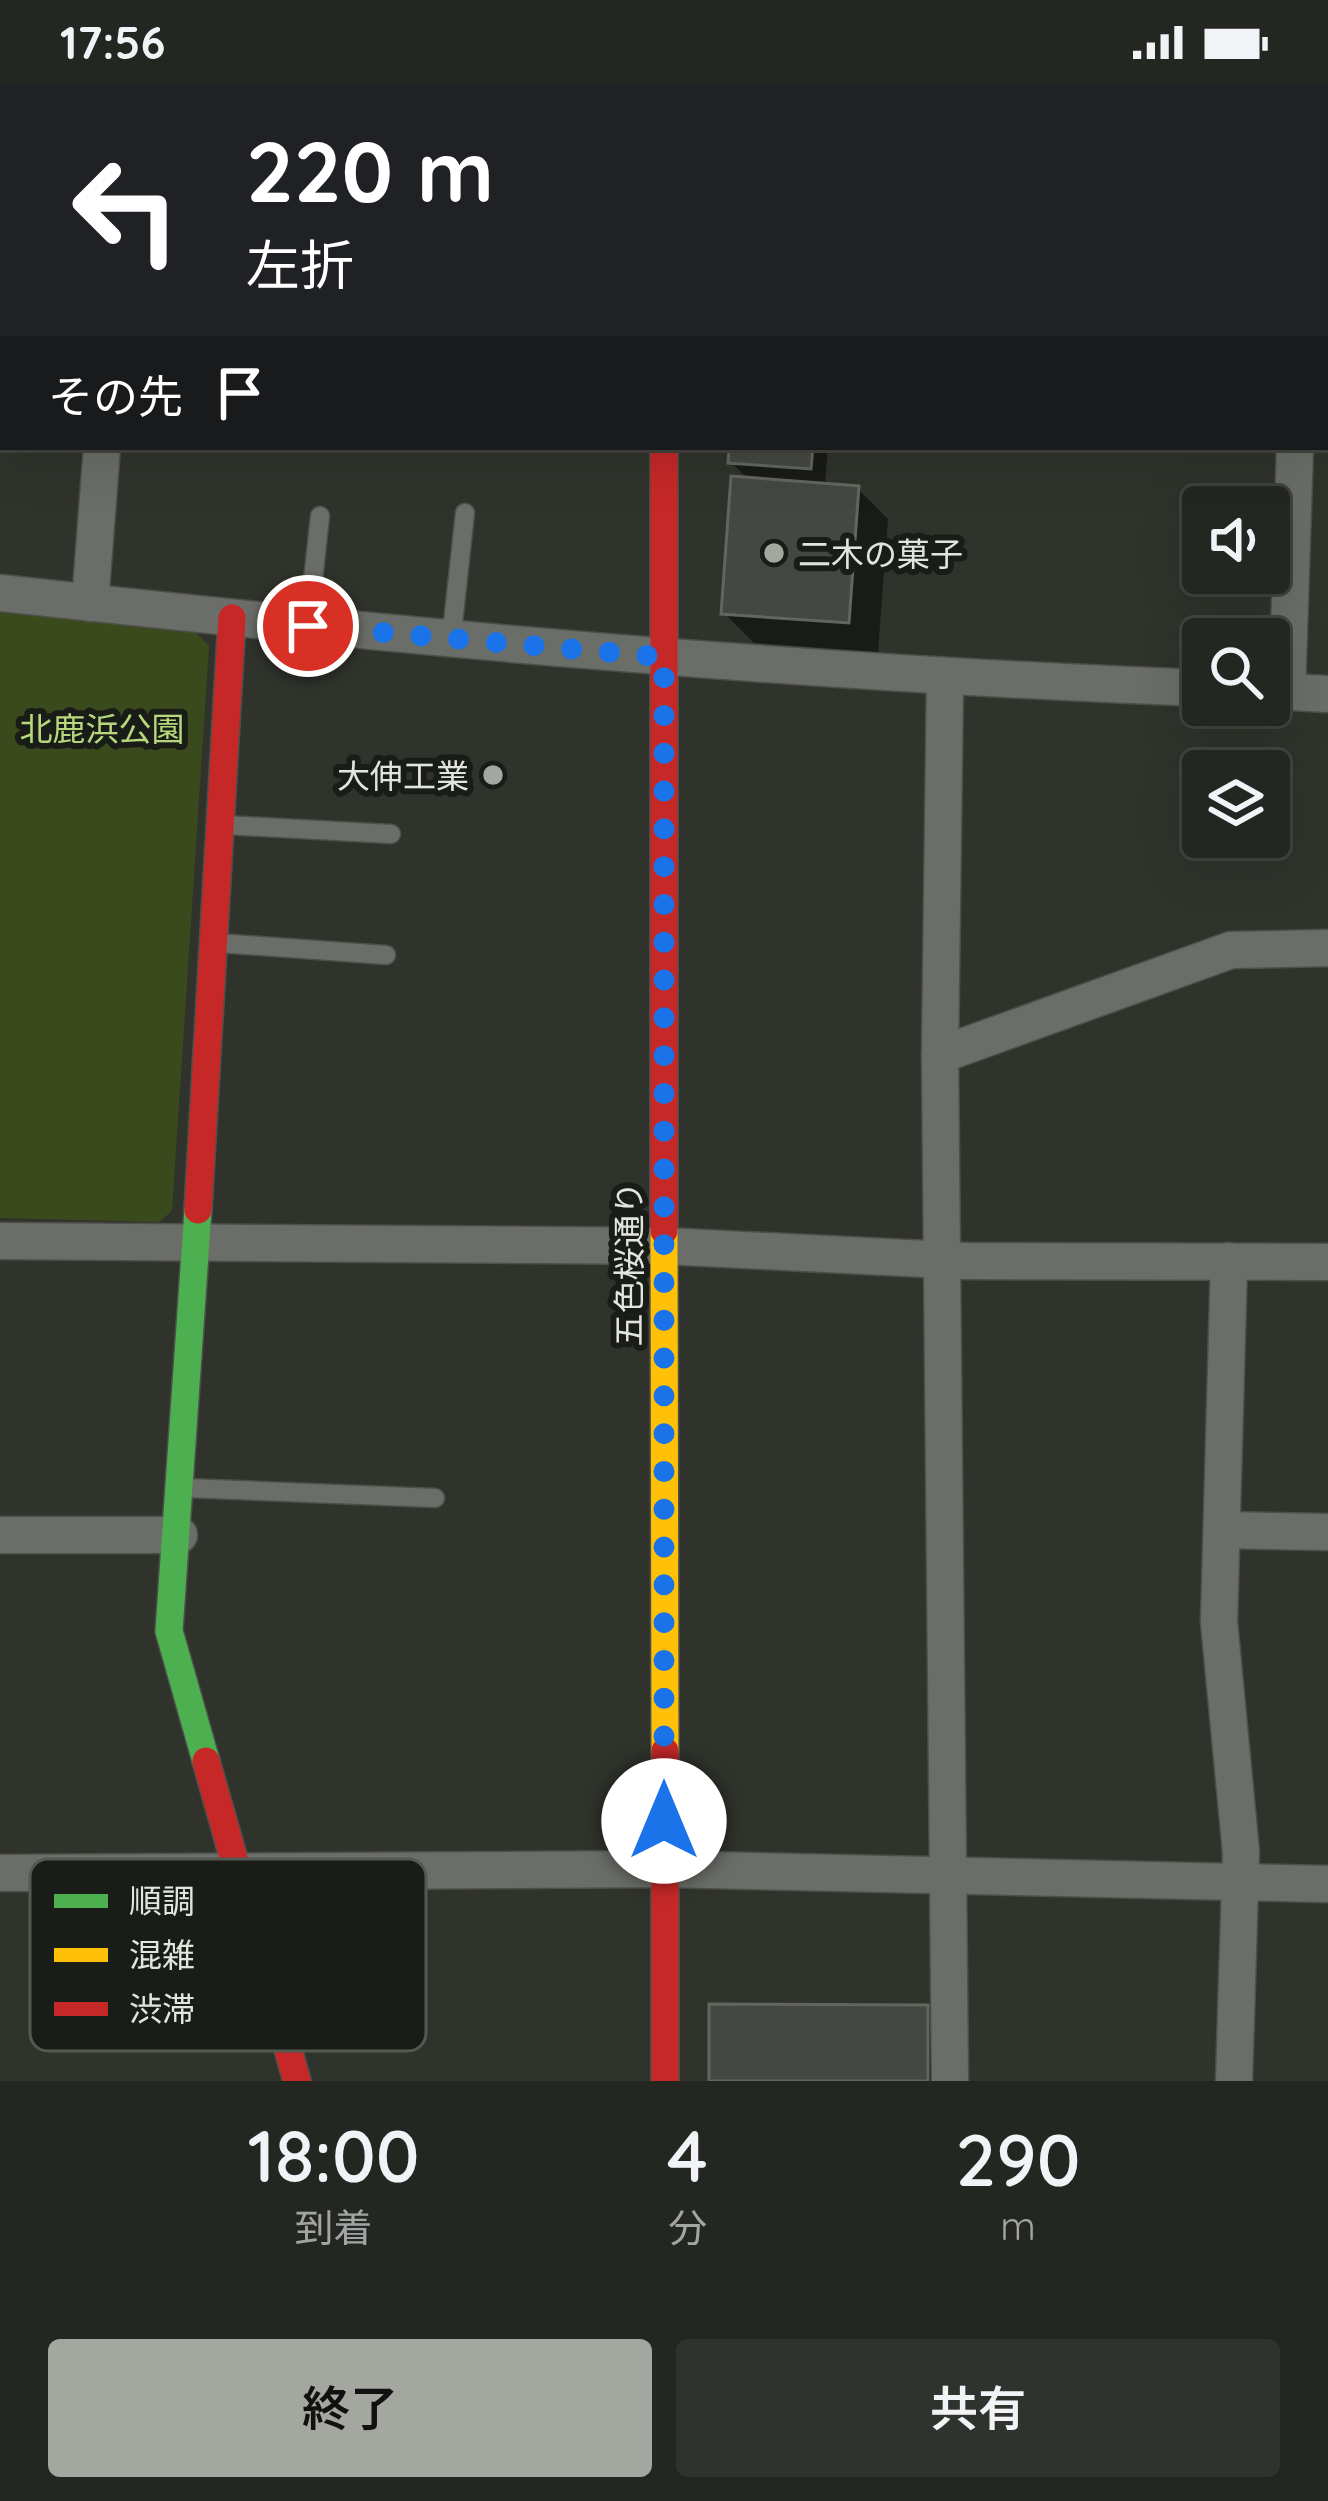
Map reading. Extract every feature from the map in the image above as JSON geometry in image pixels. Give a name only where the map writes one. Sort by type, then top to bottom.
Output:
[{"type":"street","points":[[90,603],[102,450]]},
{"type":"street","name":"五色桜通り","points":[[664,450],[665,2081]]},
{"type":"street","points":[[1283,618],[1295,450]]},
{"type":"street","points":[[0,592],[452,641],[946,678],[1182,687]]},
{"type":"street","points":[[232,618],[179,1535],[169,1631],[235,1859]]},
{"type":"street","points":[[946,678],[940,1055],[950,2081]]},
{"type":"street","points":[[1290,692],[1328,694]]},
{"type":"street","points":[[940,1055],[1232,950],[1328,947]]},
{"type":"street","points":[[0,1241],[664,1246],[943,1260],[1328,1262]]},
{"type":"street","points":[[1229,1261],[1219,1622],[1240,1825],[1234,2081]]},
{"type":"street","points":[[1223,1530],[1328,1532]]},
{"type":"street","points":[[0,1535],[179,1535]]},
{"type":"street","points":[[426,1872],[664,1869],[1328,1885]]},
{"type":"street","points":[[0,1873],[30,1873]]},
{"type":"street","points":[[289,2051],[297,2081]]},
{"type":"lane","points":[[452,641],[465,513]]},
{"type":"lane","points":[[308,626],[320,516]]},
{"type":"lane","points":[[220,825],[391,834]]},
{"type":"lane","points":[[213,943],[386,955]]},
{"type":"lane","points":[[181,1488],[435,1498]]},
{"type":"green space","name":"北鹿浜公園","points":[[0,612],[194,631],[209,646],[172,1211],[159,1222],[0,1218]]},
{"type":"building","points":[[729,450],[813,450],[811,469],[728,463]]},
{"type":"building","points":[[731,476],[859,486],[849,623],[721,614]]},
{"type":"building","points":[[709,2004],[928,2005],[928,2081],[709,2081]]},
{"type":"traffic: fast","points":[[198,1210],[169,1631],[206,1761]]},
{"type":"traffic: slow","points":[[664,1231],[665,1751]]},
{"type":"traffic: jam","points":[[664,450],[664,1231]]},
{"type":"traffic: jam","points":[[198,1210],[232,618]]},
{"type":"traffic: jam","points":[[665,1751],[665,2081]]},
{"type":"traffic: jam","points":[[206,1761],[234,1859]]},
{"type":"traffic: jam","points":[[288,2051],[297,2081]]},
{"type":"place","name":"二木の菓子","points":[[774,553]]},
{"type":"place","name":"大伸工業","points":[[493,775]]},
{"type":"route","points":[[308,626],[664,657],[664,1821]]}]
